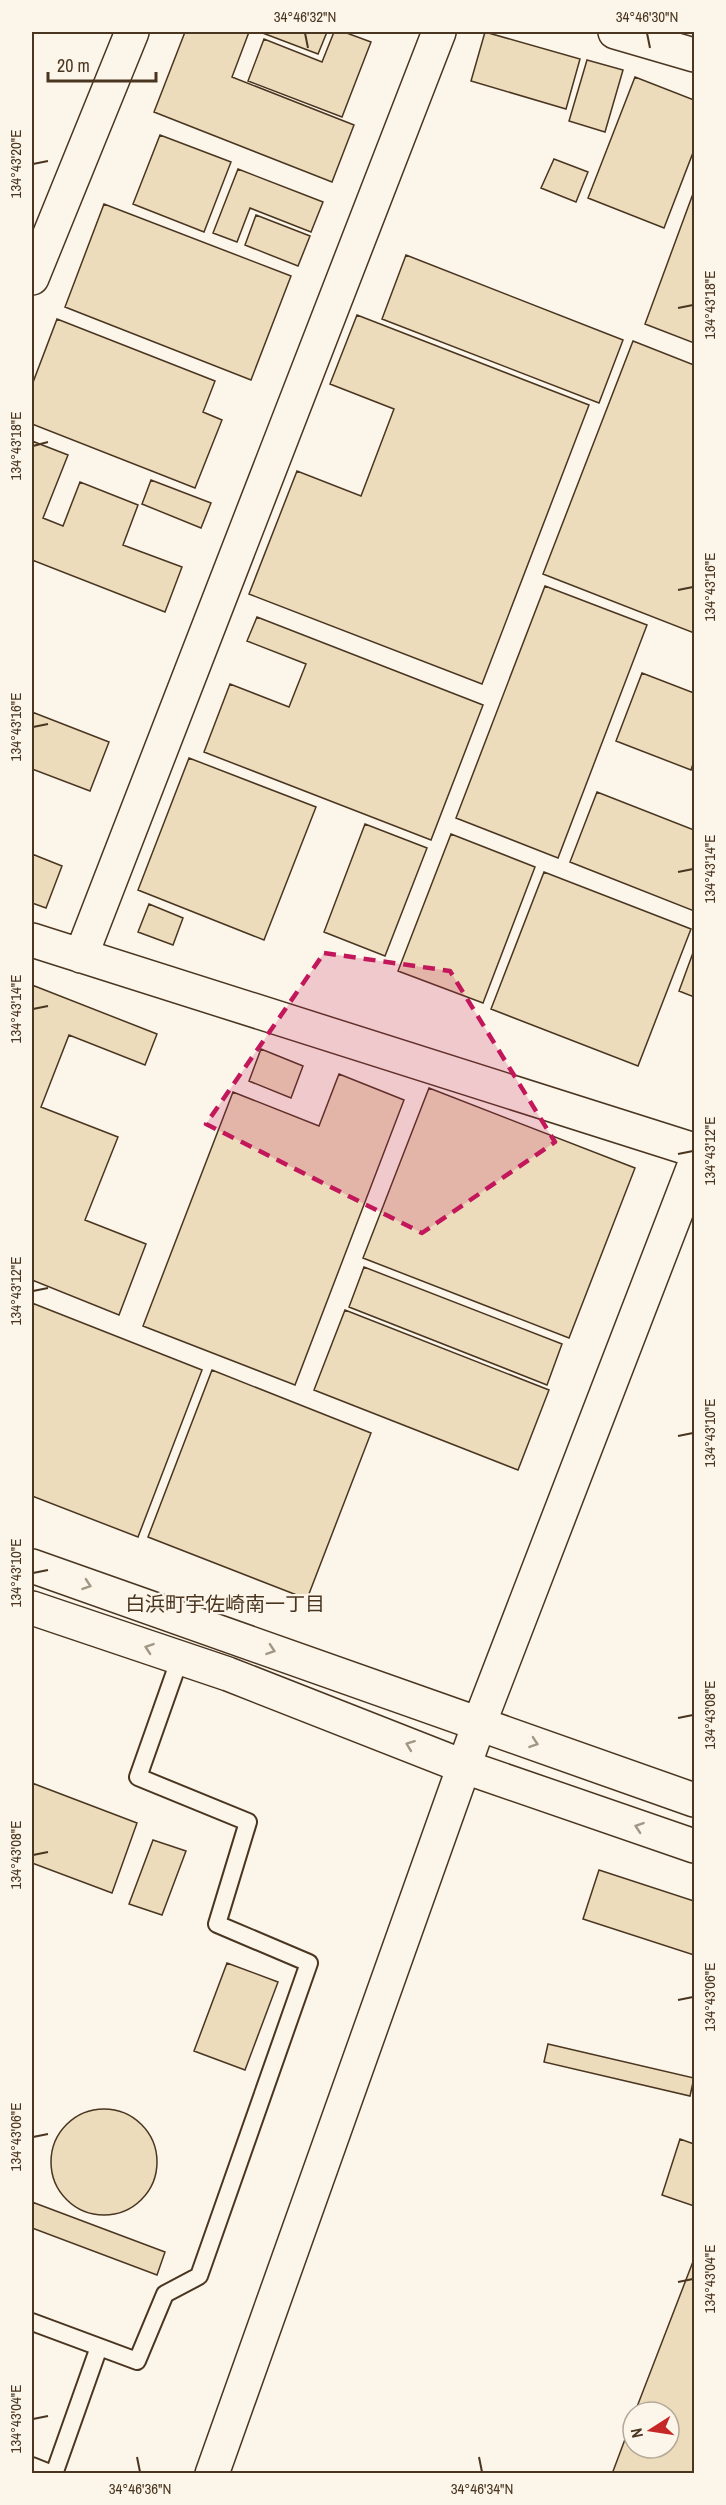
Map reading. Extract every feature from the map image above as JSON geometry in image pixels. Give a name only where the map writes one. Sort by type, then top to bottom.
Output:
[{"type":"street","points":[[32,278],[132,32]]},
{"type":"street","points":[[81,956],[439,32]]},
{"type":"street","points":[[615,32],[694,55]]},
{"type":"street","points":[[32,940],[694,1150]]},
{"type":"street","points":[[212,2474],[465,1767],[478,1724],[694,1166]]},
{"type":"street","points":[[32,1566],[694,1800]]},
{"type":"street","points":[[32,1608],[180,1658],[465,1767],[694,1846]]},
{"type":"lane","points":[[32,2322],[137,2361],[165,2294],[199,2276],[309,1963],[217,1924],[248,1822],[138,1777],[180,1658]]},
{"type":"lane","points":[[32,2466],[53,2474],[99,2347]]},
{"type":"highlighted area","points":[[324,953],[450,971],[555,1142],[422,1233],[206,1124]]},
{"type":"building","points":[[185,32],[249,32],[232,77],[354,125],[332,182],[154,112]]},
{"type":"building","points":[[260,32],[327,32],[318,54]]},
{"type":"building","points":[[334,32],[344,32],[371,42],[342,117],[248,81],[264,39],[322,62]]},
{"type":"building","points":[[485,32],[580,59],[566,109],[471,81]]},
{"type":"building","points":[[587,60],[623,70],[605,132],[569,121]]},
{"type":"building","points":[[635,77],[694,100],[694,150],[664,228],[588,198]]},
{"type":"building","points":[[160,135],[231,162],[204,232],[133,204]]},
{"type":"building","points":[[554,159],[588,172],[576,202],[541,188]]},
{"type":"building","points":[[238,169],[323,202],[311,232],[250,208],[237,242],[213,233]]},
{"type":"building","points":[[694,191],[694,343],[645,324]]},
{"type":"building","points":[[104,204],[291,276],[251,380],[65,307]]},
{"type":"building","points":[[256,215],[310,236],[298,266],[245,245]]},
{"type":"building","points":[[406,255],[623,340],[599,403],[382,319]]},
{"type":"building","points":[[357,315],[589,405],[482,684],[249,594],[297,471],[361,496],[394,409],[330,384]]},
{"type":"building","points":[[57,319],[215,381],[203,412],[222,420],[195,488],[32,424],[32,385]]},
{"type":"building","points":[[633,341],[694,365],[694,633],[543,574]]},
{"type":"building","points":[[32,441],[68,455],[43,518],[63,526],[80,482],[138,505],[123,545],[182,567],[165,612],[32,560]]},
{"type":"building","points":[[151,480],[211,503],[201,528],[142,504]]},
{"type":"building","points":[[545,586],[647,625],[558,858],[456,818]]},
{"type":"building","points":[[257,617],[483,705],[431,840],[204,752],[230,684],[289,707],[306,664],[247,641]]},
{"type":"building","points":[[642,673],[694,693],[694,761],[691,770],[616,741]]},
{"type":"building","points":[[32,712],[109,742],[90,791],[32,769]]},
{"type":"building","points":[[189,758],[316,807],[264,940],[138,890]]},
{"type":"building","points":[[597,792],[694,830],[694,911],[570,862]]},
{"type":"building","points":[[365,824],[427,848],[385,956],[324,932]]},
{"type":"building","points":[[451,834],[535,867],[483,1003],[398,971]]},
{"type":"building","points":[[32,854],[62,866],[46,908],[32,903]]},
{"type":"building","points":[[544,872],[691,929],[638,1066],[491,1009]]},
{"type":"building","points":[[149,904],[183,918],[173,945],[138,932]]},
{"type":"building","points":[[694,950],[694,997],[679,991]]},
{"type":"building","points":[[32,985],[157,1034],[145,1065],[69,1035],[41,1107],[118,1137],[85,1220],[146,1244],[119,1315],[32,1280]]},
{"type":"building","points":[[261,1049],[303,1066],[291,1098],[249,1081]]},
{"type":"building","points":[[339,1074],[404,1100],[295,1385],[143,1326],[233,1092],[319,1126]]},
{"type":"building","points":[[429,1088],[635,1168],[569,1338],[363,1258]]},
{"type":"building","points":[[364,1267],[562,1344],[547,1385],[349,1307]]},
{"type":"building","points":[[32,1303],[202,1370],[138,1537],[32,1496]]},
{"type":"building","points":[[345,1310],[549,1390],[518,1470],[314,1390]]},
{"type":"building","points":[[212,1370],[371,1433],[307,1599],[148,1537]]},
{"type":"building","points":[[32,1783],[137,1823],[112,1893],[32,1863]]},
{"type":"building","points":[[153,1840],[186,1851],[162,1915],[129,1904]]},
{"type":"building","points":[[599,1870],[694,1901],[694,1955],[583,1919]]},
{"type":"building","points":[[227,1963],[278,1982],[245,2070],[194,2051]]},
{"type":"building","points":[[548,2044],[694,2078],[690,2096],[544,2062]]},
{"type":"building","points":[[104,2109],[124,2113],[141,2125],[153,2142],[157,2162],[153,2182],[141,2199],[124,2211],[104,2215],[84,2211],[67,2199],[55,2182],[51,2162],[55,2142],[67,2125],[84,2113]]},
{"type":"building","points":[[680,2139],[694,2144],[694,2206],[662,2195]]},
{"type":"building","points":[[32,2202],[165,2252],[157,2275],[32,2228]]},
{"type":"building","points":[[694,2259],[694,2474],[612,2474],[621,2450],[621,2460],[681,2460],[681,2400],[640,2400]]},
{"type":"district","name":"白浜町宇佐崎南一丁目","points":[[225,1604]]}]
